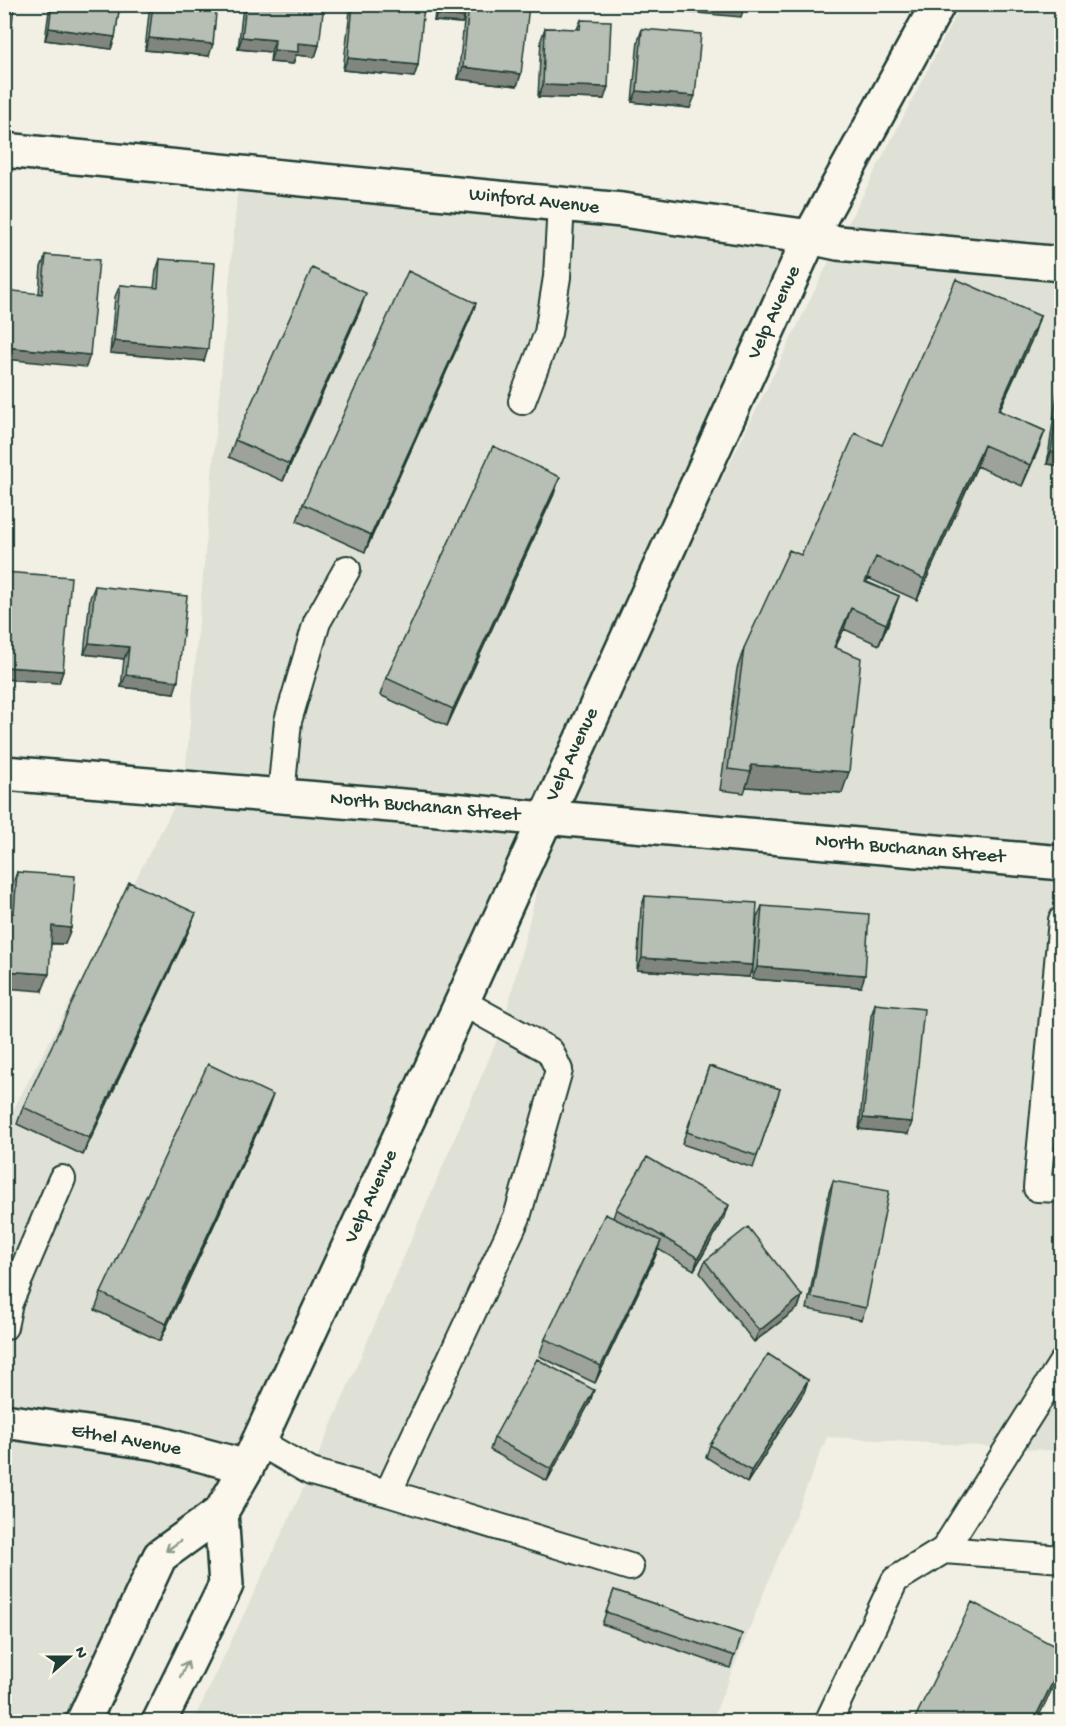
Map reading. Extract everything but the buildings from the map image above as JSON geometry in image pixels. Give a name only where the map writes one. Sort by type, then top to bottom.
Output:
[{"type":"street","name":"Velp Avenue","points":[[83,1722],[160,1556],[221,1512],[253,1455],[810,237],[938,4]]},
{"type":"street","name":"Winford Avenue","points":[[4,150],[622,210],[838,243],[1062,264]]},
{"type":"street","name":"North Buchanan Street","points":[[4,773],[544,819],[555,818],[1062,863]]},
{"type":"street","name":"Ethel Avenue","points":[[4,1421],[253,1455]]},
{"type":"street","points":[[159,1722],[226,1585],[221,1512]]},
{"type":"lane","points":[[522,401],[548,333],[557,277],[561,204]]},
{"type":"lane","points":[[281,796],[291,710],[317,622],[347,569]]},
{"type":"lane","points":[[1062,920],[1037,1188],[1062,1189]]},
{"type":"lane","points":[[388,1493],[517,1217],[559,1070],[550,1051],[462,1002]]},
{"type":"lane","points":[[4,1327],[9,1303],[62,1179]]},
{"type":"lane","points":[[828,1722],[894,1580],[944,1550],[1062,1363]]},
{"type":"lane","points":[[253,1455],[388,1493],[630,1567]]},
{"type":"lane","points":[[944,1550],[1062,1559]]},
{"type":"shaded area","points":[[961,5],[1061,5],[1061,1451],[827,1437],[712,1721],[193,1722],[311,1472],[503,1026],[555,818],[838,243]]},
{"type":"shaded area","points":[[239,173],[810,237],[247,1467],[160,1556],[83,1721],[5,1722],[5,1125],[184,788]]}]
